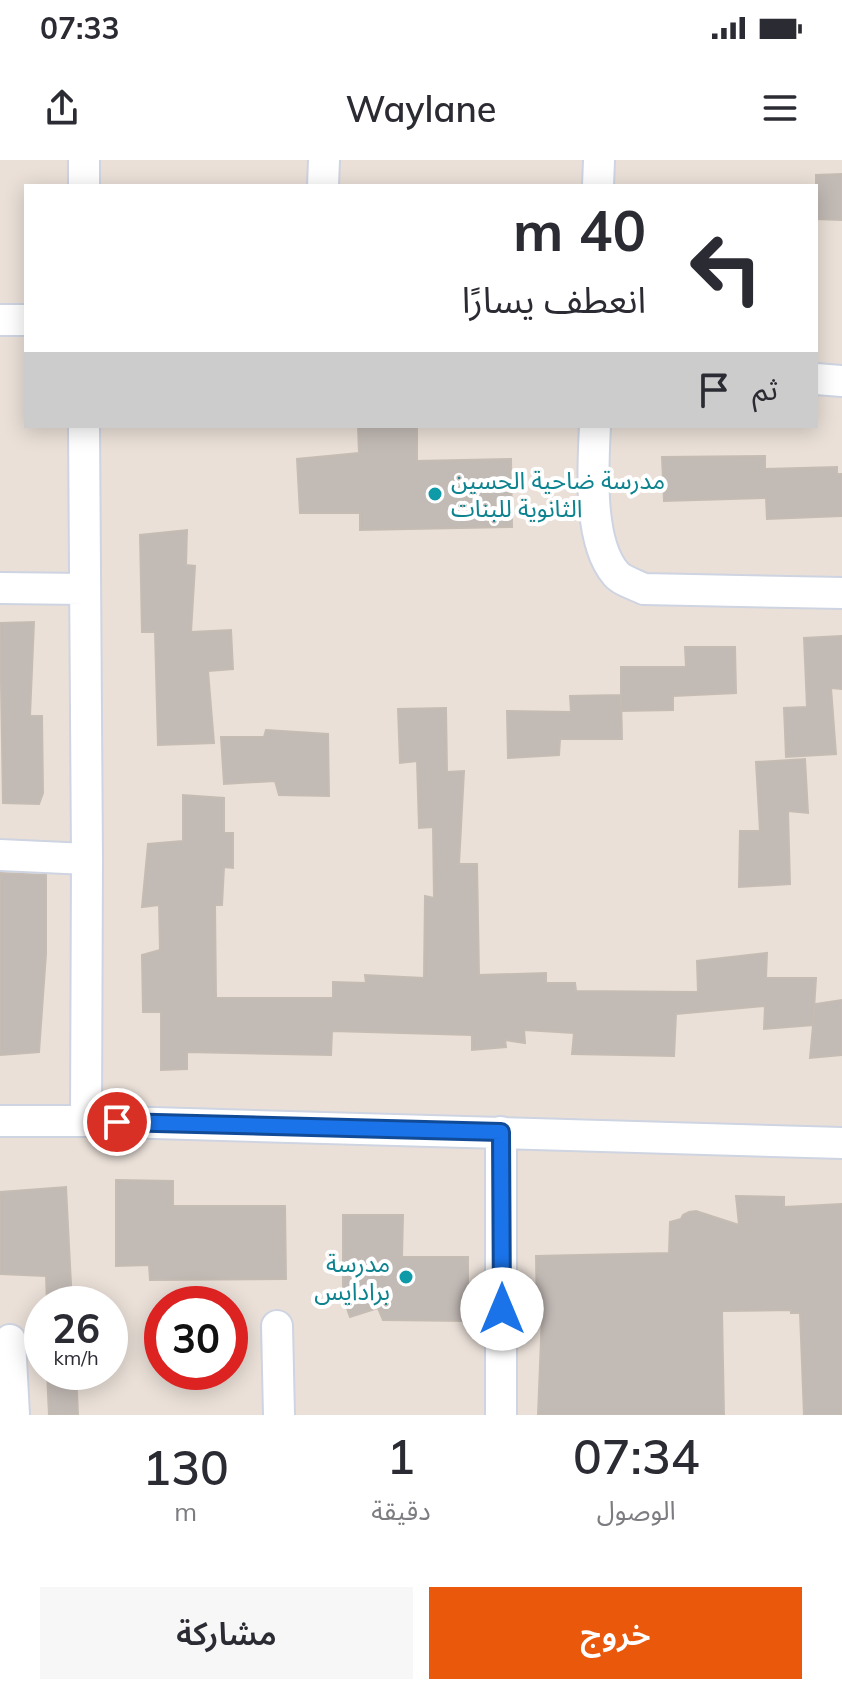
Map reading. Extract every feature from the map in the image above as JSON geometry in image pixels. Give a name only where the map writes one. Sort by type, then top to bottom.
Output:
[{"type":"street","points":[[84,160],[84,184]]},
{"type":"street","points":[[323,184],[324,160]]},
{"type":"street","points":[[598,184],[599,160]]},
{"type":"street","points":[[0,320],[24,320]]},
{"type":"street","points":[[818,379],[842,381]]},
{"type":"street","points":[[84,428],[86,1121]]},
{"type":"street","points":[[595,428],[596,523],[602,549],[617,576],[644,589],[842,593]]},
{"type":"street","points":[[0,588],[85,589]]},
{"type":"street","points":[[0,855],[87,859]]},
{"type":"street","points":[[0,1121],[842,1143]]},
{"type":"street","points":[[501,1132],[501,1415]]},
{"type":"street","points":[[277,1326],[279,1415]]},
{"type":"street","points":[[10,1340],[14,1415]]},
{"type":"building","points":[[842,174],[842,220],[818,219],[816,175]]},
{"type":"building","name":"مدرسة ضاحية الحسين الثانوية للبنات","points":[[358,428],[417,428],[417,461],[511,459],[512,527],[360,530],[360,513],[300,513],[297,459],[359,453]]},
{"type":"building","points":[[765,456],[765,469],[837,467],[837,474],[842,474],[842,516],[767,519],[766,498],[664,501],[662,457]]},
{"type":"building","points":[[187,530],[186,565],[195,566],[191,632],[231,630],[233,669],[208,671],[214,743],[158,745],[155,632],[142,632],[140,535]]},
{"type":"building","points":[[34,622],[30,716],[42,716],[43,793],[39,804],[3,803],[0,623]]},
{"type":"building","points":[[842,636],[842,689],[831,688],[836,754],[786,757],[784,708],[807,707],[804,638]]},
{"type":"building","points":[[685,647],[735,647],[736,693],[673,696],[673,710],[621,711],[621,667],[686,667]]},
{"type":"building","points":[[621,695],[622,739],[560,739],[559,755],[508,758],[507,711],[571,712],[570,696]]},
{"type":"building","points":[[446,708],[447,772],[464,771],[459,864],[477,864],[479,975],[546,973],[546,983],[575,983],[576,991],[698,992],[697,961],[767,953],[766,978],[816,978],[813,1025],[764,1029],[765,1006],[676,1014],[674,1056],[572,1054],[574,1033],[524,1030],[525,1043],[505,1040],[506,1047],[472,1050],[472,1035],[332,1031],[331,1055],[187,1052],[187,1069],[161,1070],[161,1012],[143,1012],[142,955],[160,950],[159,905],[142,907],[148,844],[183,841],[183,795],[224,798],[224,833],[233,833],[233,868],[224,867],[222,905],[215,905],[216,998],[333,998],[333,982],[366,983],[365,975],[424,978],[425,896],[434,898],[433,827],[419,828],[417,761],[400,763],[398,709]]},
{"type":"building","points":[[266,730],[328,734],[329,796],[279,795],[275,781],[224,784],[221,737],[264,737]]},
{"type":"building","points":[[805,759],[808,813],[788,811],[790,884],[739,887],[740,831],[760,831],[756,762]]},
{"type":"building","points":[[0,873],[46,875],[46,954],[39,1052],[0,1055]]},
{"type":"building","points":[[842,1000],[842,1055],[810,1058],[815,1004]]},
{"type":"building","points":[[116,1180],[173,1181],[173,1206],[285,1206],[286,1279],[150,1280],[149,1265],[116,1266]]},
{"type":"building","points":[[66,1187],[71,1286],[46,1286],[46,1276],[0,1274],[0,1192]]},
{"type":"building","points":[[736,1196],[784,1197],[784,1207],[842,1204],[842,1415],[804,1415],[800,1313],[791,1313],[791,1310],[722,1311],[724,1415],[538,1415],[542,1315],[537,1315],[536,1256],[669,1253],[670,1222],[681,1219],[689,1212],[696,1211],[739,1225]]},
{"type":"building","name":"مدرسة برادايس","points":[[343,1215],[403,1215],[402,1257],[468,1257],[468,1321],[383,1320],[378,1308],[350,1317],[343,1297]]},
{"type":"building","points":[[48,1390],[77,1390],[78,1415],[49,1415]]},
{"type":"place","name":"مدرسة ضاحية الحسين الثانوية للبنات","points":[[435,494]]},
{"type":"place","name":"مدرسة برادايس","points":[[406,1277]]},
{"type":"route","points":[[117,1122],[501,1132],[502,1309]]}]
